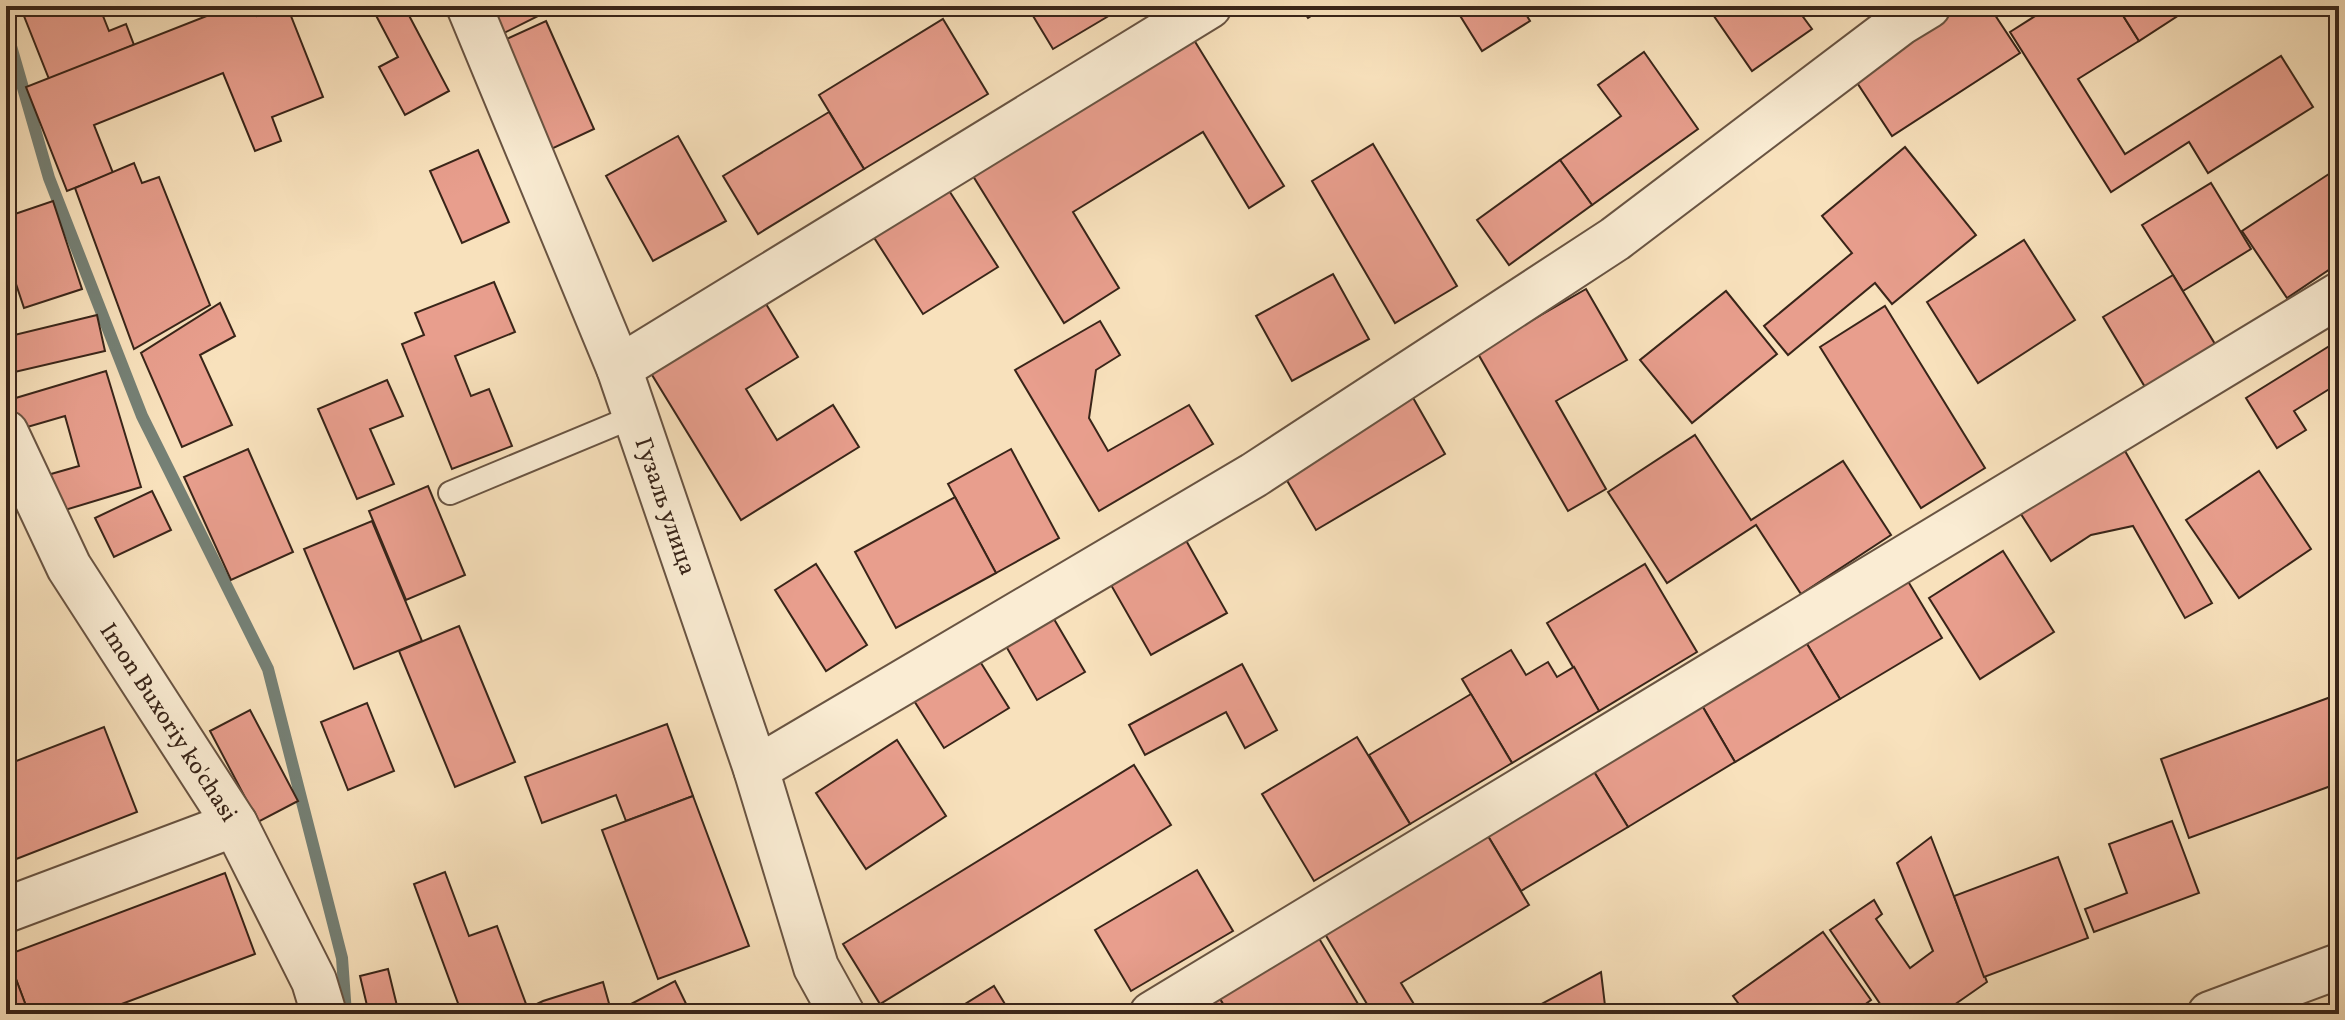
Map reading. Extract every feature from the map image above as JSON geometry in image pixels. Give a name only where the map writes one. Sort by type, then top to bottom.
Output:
[{"type":"street","name":"Гузаль улица","points":[[469,6],[619,368],[756,769],[816,967],[842,1014]]},
{"type":"street","points":[[619,368],[1209,6]]},
{"type":"street","points":[[756,769],[1254,475],[1615,239],[1900,23],[1928,6]]},
{"type":"street","points":[[1152,1014],[2339,295]]},
{"type":"street","name":"Imon Buxoriy ko'chasi","points":[[6,433],[69,567],[235,824],[314,981],[324,1014]]},
{"type":"street","points":[[6,910],[235,824]]},
{"type":"street","points":[[2210,1014],[2339,966]]},
{"type":"lane","points":[[450,493],[635,416]]},
{"type":"building","points":[[20,6],[99,6],[109,31],[126,24],[134,45],[49,79]]},
{"type":"building","points":[[232,6],[253,6],[257,16],[287,6],[323,97],[272,117],[281,141],[255,151],[223,73],[94,125],[113,173],[67,191],[26,87]]},
{"type":"building","points":[[371,6],[404,6],[449,91],[405,115],[379,67],[398,57]]},
{"type":"building","points":[[478,6],[558,6],[494,38]]},
{"type":"building","points":[[1027,6],[1107,6],[1112,14],[1053,49]]},
{"type":"building","points":[[1300,6],[1327,6],[1308,18]]},
{"type":"building","points":[[1454,6],[1521,6],[1530,21],[1482,51]]},
{"type":"building","points":[[1707,6],[1795,6],[1812,29],[1752,71]]},
{"type":"building","points":[[1951,6],[1989,6],[2020,53],[1892,136],[1850,72]]},
{"type":"building","points":[[2051,6],[2117,6],[2139,41],[2078,79],[2125,154],[2281,56],[2313,107],[2208,173],[2189,142],[2111,192],[2010,32]]},
{"type":"building","points":[[2117,6],[2193,6],[2139,41]]},
{"type":"building","points":[[943,19],[988,94],[864,169],[819,95]]},
{"type":"building","points":[[546,21],[594,129],[547,151],[498,43]]},
{"type":"building","points":[[1194,40],[1284,186],[1249,208],[1203,132],[1073,212],[1119,288],[1064,323],[973,176]]},
{"type":"building","points":[[1644,52],[1698,129],[1592,205],[1560,160],[1621,116],[1598,85]]},
{"type":"building","points":[[829,112],[864,169],[758,234],[723,176]]},
{"type":"building","points":[[678,136],[726,221],[653,261],[606,176]]},
{"type":"building","points":[[1373,144],[1457,286],[1395,323],[1312,181]]},
{"type":"building","points":[[1905,147],[1976,235],[1892,304],[1875,283],[1788,355],[1764,326],[1852,253],[1822,216]]},
{"type":"building","points":[[478,150],[509,222],[462,243],[430,171]]},
{"type":"building","points":[[1560,160],[1592,205],[1509,265],[1477,220]]},
{"type":"building","points":[[134,163],[142,183],[159,177],[210,305],[134,349],[75,188]]},
{"type":"building","points":[[2338,168],[2339,263],[2287,298],[2242,231]]},
{"type":"building","points":[[2211,183],[2251,249],[2183,291],[2142,225]]},
{"type":"building","points":[[948,189],[998,267],[923,314],[873,236]]},
{"type":"building","points":[[53,201],[82,289],[24,308],[15,281],[6,284],[6,217]]},
{"type":"building","points":[[2024,240],[2075,320],[1978,383],[1927,302]]},
{"type":"building","points":[[1333,274],[1369,339],[1292,381],[1256,316]]},
{"type":"building","points":[[2173,275],[2215,344],[2145,387],[2103,317]]},
{"type":"building","points":[[494,282],[515,332],[455,356],[471,396],[489,389],[512,446],[452,469],[402,344],[424,335],[415,313]]},
{"type":"building","points":[[1586,289],[1627,360],[1556,401],[1606,489],[1568,511],[1477,352]]},
{"type":"building","points":[[1726,291],[1777,354],[1692,423],[1640,360]]},
{"type":"building","points":[[763,299],[798,357],[746,389],[777,440],[833,405],[859,447],[741,520],[649,370]]},
{"type":"building","points":[[220,303],[235,336],[200,355],[232,425],[182,447],[141,353]]},
{"type":"building","points":[[1885,306],[1985,468],[1921,508],[1820,347]]},
{"type":"building","points":[[97,315],[105,351],[6,374],[6,337]]},
{"type":"building","points":[[1100,321],[1120,355],[1096,370],[1089,418],[1108,451],[1189,405],[1213,444],[1099,511],[1015,370]]},
{"type":"building","points":[[2339,340],[2339,383],[2294,411],[2306,430],[2277,448],[2246,398]]},
{"type":"building","points":[[106,371],[141,487],[55,513],[44,476],[79,466],[65,416],[17,430],[9,400]]},
{"type":"building","points":[[387,380],[403,416],[370,429],[394,484],[357,499],[318,409]]},
{"type":"building","points":[[1412,396],[1445,454],[1316,530],[1282,472]]},
{"type":"building","points":[[1695,435],[1751,520],[1843,461],[1891,535],[1801,594],[1756,525],[1667,583],[1608,492]]},
{"type":"building","points":[[248,449],[293,552],[231,580],[184,477]]},
{"type":"building","points":[[1011,449],[1059,538],[996,573],[948,484]]},
{"type":"building","points":[[2125,451],[2212,603],[2185,618],[2133,526],[2091,535],[2051,561],[2019,511]]},
{"type":"building","points":[[2259,471],[2311,549],[2239,598],[2186,520]]},
{"type":"building","points":[[428,486],[465,575],[406,600],[369,511]]},
{"type":"building","points":[[152,491],[171,530],[114,557],[95,518]]},
{"type":"building","points":[[955,497],[996,573],[896,628],[855,552]]},
{"type":"building","points":[[372,521],[422,641],[354,669],[304,549]]},
{"type":"building","points":[[1179,528],[1227,613],[1151,655],[1103,571]]},
{"type":"building","points":[[2003,551],[2054,632],[1980,679],[1929,598]]},
{"type":"building","points":[[816,564],[867,645],[826,671],[775,590]]},
{"type":"building","points":[[1645,564],[1697,652],[1599,711],[1547,623]]},
{"type":"building","points":[[1903,573],[1942,638],[1840,699],[1801,634]]},
{"type":"building","points":[[1051,614],[1085,672],[1037,700],[1003,641]]},
{"type":"building","points":[[459,626],[515,762],[455,787],[399,651]]},
{"type":"building","points":[[1801,634],[1840,699],[1735,762],[1697,697]]},
{"type":"building","points":[[1511,650],[1526,675],[1548,662],[1557,677],[1574,667],[1599,711],[1512,763],[1462,679]]},
{"type":"building","points":[[976,655],[1009,708],[944,748],[911,696]]},
{"type":"building","points":[[1242,664],[1277,730],[1245,748],[1226,712],[1145,755],[1129,725]]},
{"type":"building","points":[[1471,694],[1512,763],[1410,824],[1369,755]]},
{"type":"building","points":[[2339,694],[2339,783],[2189,838],[2161,759]]},
{"type":"building","points":[[1697,697],[1735,762],[1628,827],[1588,762]]},
{"type":"building","points":[[367,703],[394,771],[348,790],[321,722]]},
{"type":"building","points":[[250,710],[298,801],[258,822],[210,731]]},
{"type":"building","points":[[667,724],[693,796],[626,821],[616,795],[542,823],[525,777]]},
{"type":"building","points":[[104,727],[137,812],[6,863],[6,765]]},
{"type":"building","points":[[1357,737],[1410,824],[1314,881],[1262,794]]},
{"type":"building","points":[[897,740],[946,816],[866,869],[816,793]]},
{"type":"building","points":[[1588,762],[1628,827],[1521,891],[1482,826]]},
{"type":"building","points":[[1134,765],[1171,825],[880,1004],[843,944]]},
{"type":"building","points":[[693,796],[749,946],[658,979],[602,830]]},
{"type":"building","points":[[2172,821],[2199,893],[2094,932],[2085,909],[2127,893],[2109,844]]},
{"type":"building","points":[[1482,826],[1529,905],[1401,983],[1420,1014],[1373,1014],[1319,924]]},
{"type":"building","points":[[1931,837],[1987,982],[1941,1014],[1887,1014],[1830,930],[1874,900],[1882,914],[1876,919],[1910,968],[1933,951],[1897,863]]},
{"type":"building","points":[[2058,857],[2088,938],[1984,977],[1954,896]]},
{"type":"building","points":[[1197,870],[1233,931],[1131,991],[1095,930]]},
{"type":"building","points":[[445,872],[469,936],[497,926],[526,1004],[499,1014],[462,1014],[414,884]]},
{"type":"building","points":[[225,873],[255,954],[95,1014],[29,1014],[7,955]]},
{"type":"building","points":[[1823,932],[1871,1000],[1852,1014],[1746,1014],[1733,996]]},
{"type":"building","points":[[1317,935],[1364,1014],[1229,1014],[1217,994]]},
{"type":"building","points":[[7,955],[29,1014],[6,1014]]},
{"type":"building","points":[[388,969],[399,1014],[369,1014],[360,976]]},
{"type":"building","points":[[1601,972],[1606,1014],[1523,1014]]},
{"type":"building","points":[[675,981],[691,1014],[636,1014],[631,1004]]},
{"type":"building","points":[[603,982],[612,1014],[516,1014],[543,1001]]},
{"type":"building","points":[[994,986],[1011,1014],[949,1014]]},
{"type":"building","points":[[1217,994],[1229,1014],[1184,1014]]},
{"type":"waterway","points":[[6,29],[49,178],[142,416],[268,669],[342,958],[346,1014]]}]
